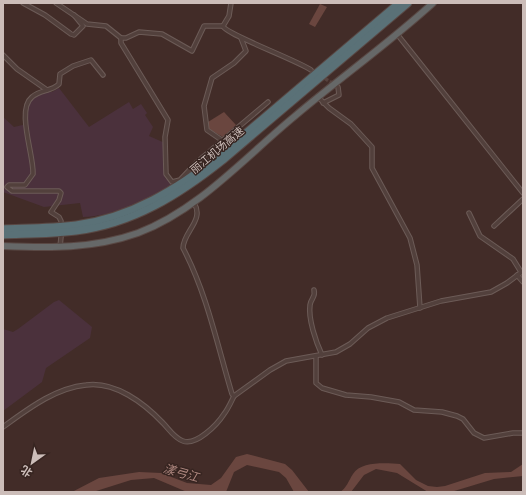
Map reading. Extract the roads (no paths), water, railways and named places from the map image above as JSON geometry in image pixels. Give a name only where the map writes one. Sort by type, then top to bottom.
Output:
[{"type":"highway","name":"丽江机场高速","points":[[3,229],[65,226],[88,223],[123,214],[161,197],[190,179],[220,155],[400,3]]},
{"type":"highway","name":"丽江机场高速","points":[[3,235],[66,232],[89,229],[120,221],[164,202],[193,184],[223,160],[408,3]]},
{"type":"highway","points":[[3,246],[60,248],[98,244],[130,236],[170,218],[194,203],[318,97],[433,3]]},
{"type":"street","points":[[24,3],[41,12],[71,34],[74,34],[83,26],[74,17],[74,14]]},
{"type":"street","points":[[56,3],[91,25],[106,26],[120,38],[121,43],[168,120],[165,137],[166,174],[173,182],[180,180],[197,162],[268,102]]},
{"type":"street","points":[[222,26],[229,16],[231,3]]},
{"type":"street","points":[[120,38],[126,38],[139,32],[162,34],[192,51],[204,26],[222,26]]},
{"type":"street","points":[[222,26],[224,30],[288,57],[311,70]]},
{"type":"street","points":[[396,33],[523,193]]},
{"type":"street","points":[[223,141],[207,130],[204,106],[212,78],[234,63],[246,51],[241,38]]},
{"type":"street","points":[[3,55],[17,69],[48,90]]},
{"type":"street","points":[[61,221],[59,217],[51,212],[60,197],[59,191],[32,192],[12,190],[7,186],[24,185],[32,176],[33,169],[25,121],[26,106],[31,97],[41,91],[52,90],[59,84],[60,74],[73,66],[91,60],[104,75]]},
{"type":"street","points":[[323,103],[338,96],[340,92],[338,87]]},
{"type":"street","points":[[318,97],[323,103],[351,124],[372,147],[372,168],[410,238],[418,265],[420,308]]},
{"type":"street","points":[[494,226],[523,199]]},
{"type":"street","points":[[194,203],[197,211],[196,219],[183,248],[196,272],[203,291],[214,336],[234,396]]},
{"type":"street","points":[[3,427],[57,392],[86,384],[95,385],[134,398],[146,406],[176,438],[184,442],[191,442],[214,425],[224,414],[234,396],[279,364],[292,359],[336,352],[368,328],[387,318],[441,301],[491,292],[522,271],[513,259],[480,236],[469,213]]},
{"type":"street","points":[[60,248],[61,237]]},
{"type":"street","points":[[517,275],[523,282]]},
{"type":"street","points":[[314,290],[315,296],[310,304],[313,330],[322,354]]},
{"type":"street","points":[[316,356],[316,383],[322,388],[346,395],[371,397],[399,402],[414,410],[442,412],[457,416],[464,420],[474,433],[484,438],[513,433],[523,433]]},
{"type":"tunnel","points":[[311,70],[334,84]]},
{"type":"water label","name":"漾弓江","points":[[181,473]]}]
